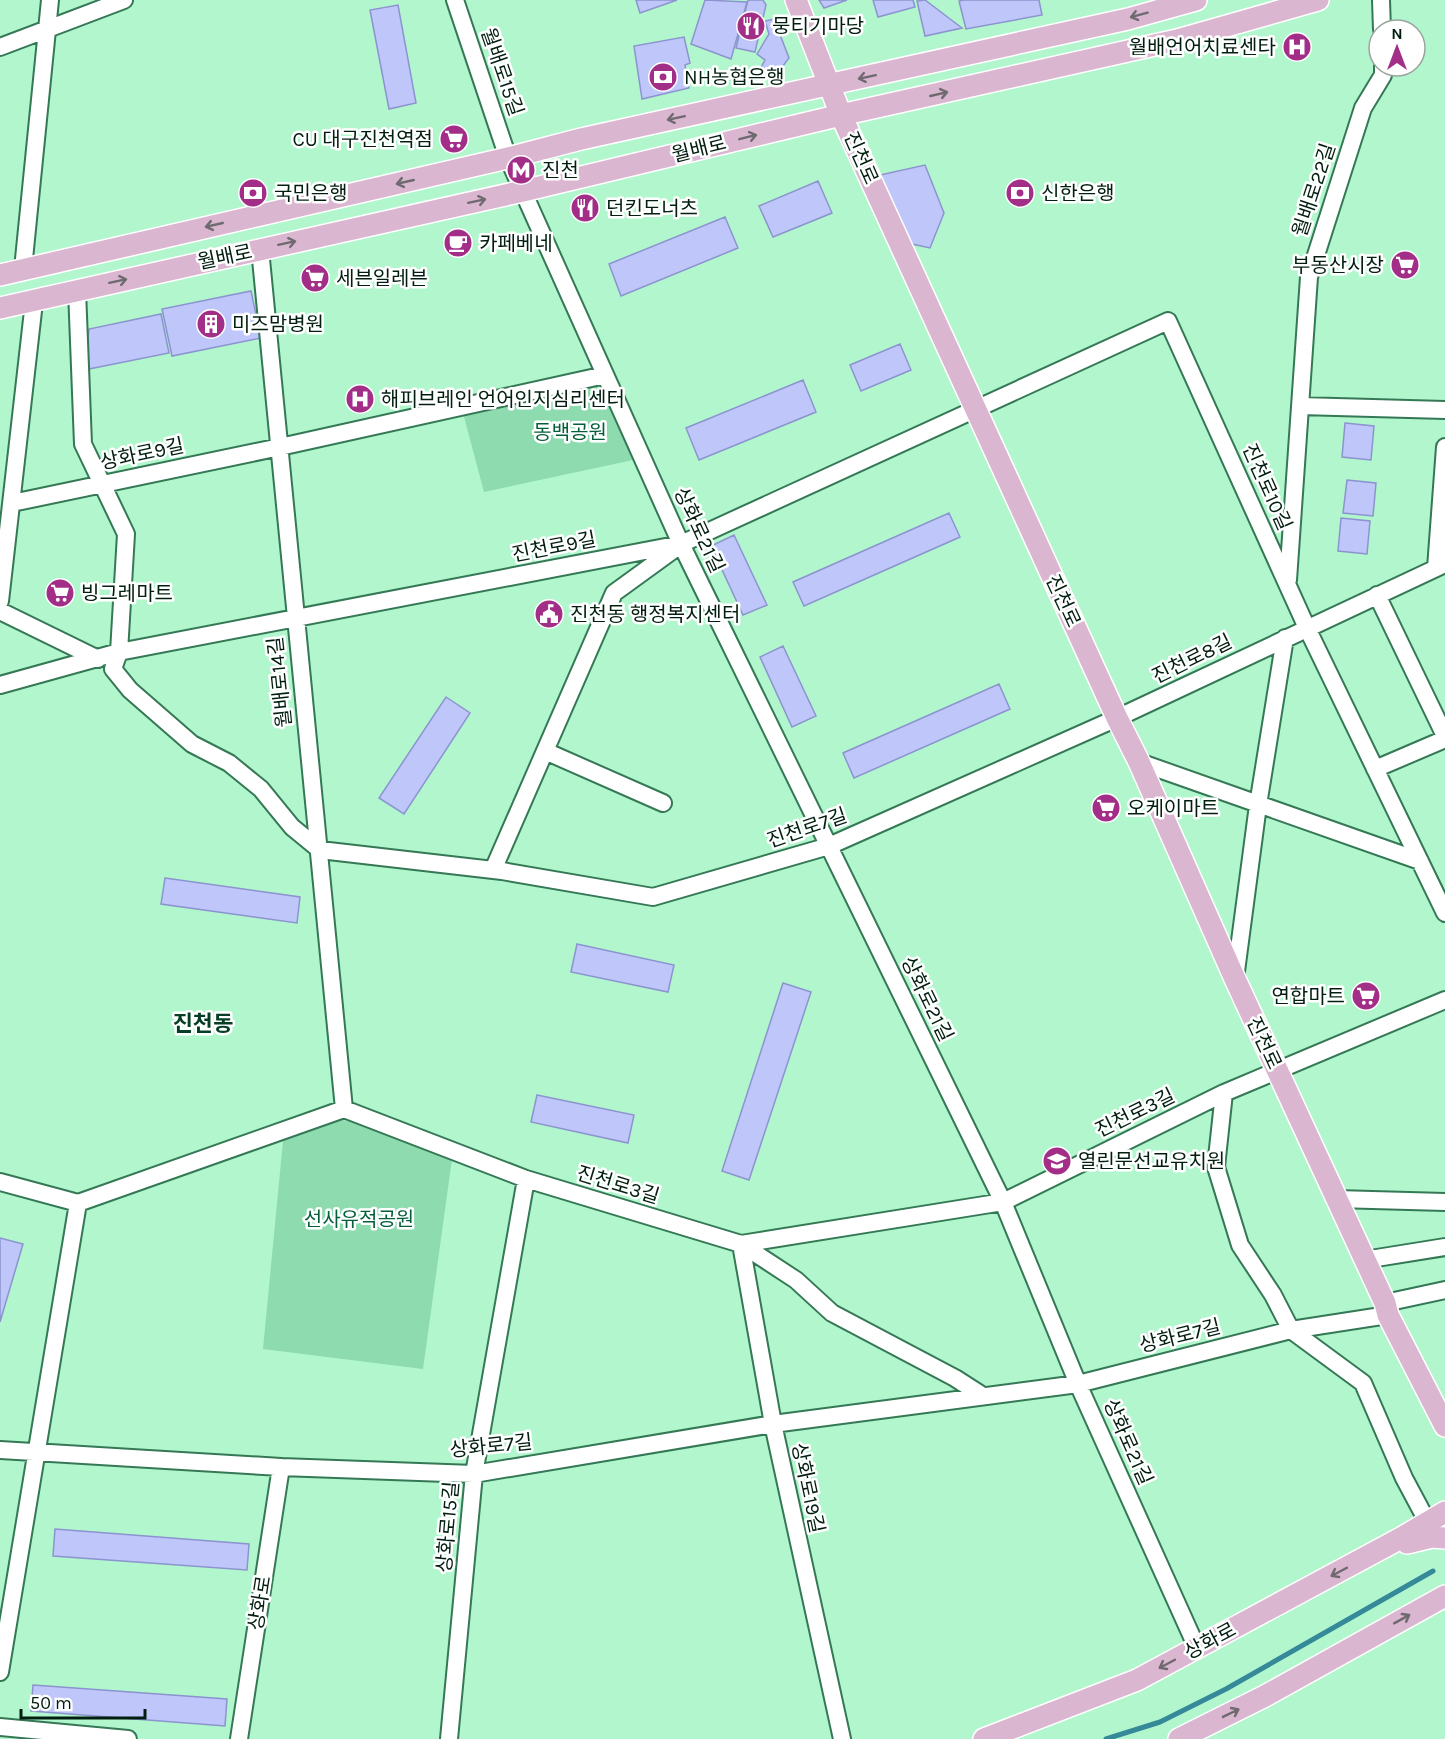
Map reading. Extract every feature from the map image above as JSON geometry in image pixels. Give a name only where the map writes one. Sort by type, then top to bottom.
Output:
[{"type":"main road","name":"진천로","points":[[796,0],[841,115],[974,409],[1139,762],[1235,979],[1386,1309],[1445,1426]]},
{"type":"main road","name":"월배로","points":[[0,275],[508,158],[581,139],[1128,19],[1196,0]]},
{"type":"main road","name":"월배로","points":[[0,308],[523,191],[841,115],[1177,40],[1318,0]]},
{"type":"main road","name":"상화로","points":[[989,1738],[1137,1680],[1436,1518]]},
{"type":"main road","points":[[1377,1552],[1432,1536],[1445,1538]]},
{"type":"main road","points":[[1179,1739],[1265,1696],[1445,1596]]},
{"type":"street","points":[[23,269],[50,0]]},
{"type":"street","points":[[0,47],[124,0]]},
{"type":"street","name":"월배로15길","points":[[455,0],[508,158]]},
{"type":"street","points":[[1381,0],[1382,18]]},
{"type":"street","name":"월배로22길","points":[[1288,584],[1309,278],[1363,108],[1381,78]]},
{"type":"street","name":"상화로21길","points":[[508,158],[681,544],[1003,1202],[1078,1384],[1197,1648]]},
{"type":"street","name":"월배로14길","points":[[260,249],[344,1109]]},
{"type":"street","points":[[77,290],[83,444],[126,534],[118,652],[113,669],[130,690],[192,744],[229,763],[261,789],[292,827],[320,850]]},
{"type":"street","points":[[0,601],[34,302]]},
{"type":"street","name":"진천로10길","points":[[974,409],[1168,321],[1308,628],[1445,913]]},
{"type":"street","points":[[280,447],[605,375]]},
{"type":"street","points":[[1300,406],[1445,410]]},
{"type":"street","name":"진천로9길","points":[[0,685],[118,652],[681,544],[974,409]]},
{"type":"street","name":"상화로9길","points":[[12,503],[280,447]]},
{"type":"street","name":"진천로8길","points":[[1117,718],[1441,566],[1445,447]]},
{"type":"street","points":[[494,870],[614,593],[681,544]]},
{"type":"street","points":[[1375,769],[1445,738],[1377,595]]},
{"type":"street","points":[[0,611],[98,658]]},
{"type":"street","points":[[1235,979],[1258,805],[1285,638]]},
{"type":"street","name":"진천로7길","points":[[320,850],[494,870],[653,897],[830,846],[1117,718]]},
{"type":"street","points":[[545,751],[663,803]]},
{"type":"street","points":[[1139,762],[1420,861]]},
{"type":"street","name":"진천로3길","points":[[344,1109],[526,1179],[741,1244],[1003,1202],[1224,1093],[1445,1000]]},
{"type":"street","points":[[1224,1093],[1216,1167],[1240,1245],[1273,1295],[1291,1330]]},
{"type":"street","points":[[0,1182],[78,1203],[344,1109]]},
{"type":"street","name":"상화로15길","points":[[449,1739],[474,1474],[526,1179]]},
{"type":"street","points":[[1336,1198],[1445,1202]]},
{"type":"street","points":[[0,1672],[78,1203]]},
{"type":"street","points":[[741,1244],[795,1280],[832,1313],[955,1378],[982,1396]]},
{"type":"street","name":"상화로19길","points":[[741,1244],[774,1424],[837,1737]]},
{"type":"street","points":[[1364,1260],[1445,1247]]},
{"type":"street","points":[[1386,1309],[1445,1290]]},
{"type":"street","name":"상화로7길","points":[[0,1450],[281,1467],[474,1474],[774,1424],[1078,1384],[1291,1330],[1386,1309]]},
{"type":"street","name":"상화로","points":[[1291,1330],[1363,1383],[1404,1478],[1436,1518]]},
{"type":"street","name":"상화로","points":[[239,1739],[281,1467]]},
{"type":"street","points":[[0,1727],[128,1739]]},
{"type":"green space","name":"동백공원","points":[[600,383],[633,460],[484,492],[463,413]]},
{"type":"green space","name":"선사유적공원","points":[[342,1120],[355,1122],[452,1159],[423,1369],[263,1349],[283,1141]]},
{"type":"building","points":[[636,0],[677,0],[640,13]]},
{"type":"building","points":[[705,0],[747,2],[731,59],[691,44]]},
{"type":"building","name":"뭉티기마당","points":[[748,0],[763,0],[766,5],[755,52],[736,48]]},
{"type":"building","points":[[819,0],[847,0],[824,8]]},
{"type":"building","points":[[873,0],[913,0],[915,7],[878,17]]},
{"type":"building","points":[[925,0],[962,28],[925,36],[917,1]]},
{"type":"building","points":[[1039,0],[1042,15],[966,29],[959,1]]},
{"type":"building","points":[[398,5],[416,103],[389,109],[370,10]]},
{"type":"building","points":[[774,19],[789,58],[777,74],[756,77],[765,60],[757,54],[769,34],[765,21]]},
{"type":"building","name":"NH농협은행","points":[[684,37],[690,63],[685,65],[689,88],[642,99],[634,46]]},
{"type":"building","points":[[925,165],[944,213],[930,248],[912,244],[880,175]]},
{"type":"building","points":[[818,181],[832,213],[773,237],[759,206]]},
{"type":"building","points":[[725,217],[738,248],[621,296],[609,264]]},
{"type":"building","name":"미즈맘병원","points":[[251,291],[261,338],[172,356],[162,309]]},
{"type":"building","points":[[161,314],[169,353],[84,370],[89,329]]},
{"type":"building","points":[[900,344],[911,370],[861,391],[850,365]]},
{"type":"building","points":[[803,380],[816,412],[699,460],[686,428]]},
{"type":"building","points":[[1345,423],[1374,426],[1371,460],[1342,457]]},
{"type":"building","points":[[1347,480],[1376,483],[1373,516],[1343,513]]},
{"type":"building","points":[[949,513],[960,537],[804,606],[793,582]]},
{"type":"building","points":[[1341,518],[1370,521],[1367,554],[1338,551]]},
{"type":"building","points":[[734,535],[767,605],[743,615],[711,546]]},
{"type":"building","points":[[783,646],[816,716],[792,727],[760,657]]},
{"type":"building","points":[[999,684],[1010,709],[854,778],[843,753]]},
{"type":"building","points":[[446,697],[470,713],[404,814],[379,798]]},
{"type":"building","points":[[165,878],[300,897],[297,923],[161,904]]},
{"type":"building","points":[[577,944],[674,965],[668,992],[571,972]]},
{"type":"building","points":[[783,983],[811,992],[749,1180],[722,1171]]},
{"type":"building","points":[[537,1095],[634,1115],[628,1143],[531,1122]]},
{"type":"building","points":[[0,1238],[23,1244],[0,1322]]},
{"type":"building","points":[[55,1529],[249,1544],[247,1570],[53,1556]]},
{"type":"building","points":[[33,1685],[227,1699],[225,1726],[31,1711]]},
{"type":"waterway","points":[[1106,1739],[1160,1722],[1226,1689],[1433,1571]]},
{"type":"place","name":"뭉티기마당","points":[[751,26]]},
{"type":"place","name":"월배언어치료센타","points":[[1297,47]]},
{"type":"place","name":"NH농협은행","points":[[663,77]]},
{"type":"place","name":"CU 대구진천역점","points":[[454,139]]},
{"type":"place","name":"진천","points":[[521,170]]},
{"type":"place","name":"국민은행","points":[[253,193]]},
{"type":"place","name":"신한은행","points":[[1020,193]]},
{"type":"place","name":"던킨도너츠","points":[[585,208]]},
{"type":"place","name":"카페베네","points":[[458,243]]},
{"type":"place","name":"부동산시장","points":[[1405,265]]},
{"type":"place","name":"세븐일레븐","points":[[315,278]]},
{"type":"place","name":"미즈맘병원","points":[[211,324]]},
{"type":"place","name":"해피브레인 언어인지심리센터","points":[[360,399]]},
{"type":"place","name":"빙그레마트","points":[[60,593]]},
{"type":"place","name":"진천동 행정복지센터","points":[[549,614]]},
{"type":"place","name":"오케이마트","points":[[1106,808]]},
{"type":"place","name":"연합마트","points":[[1366,996]]},
{"type":"place","name":"열린문선교유치원","points":[[1057,1161]]},
{"type":"district","name":"진천동","points":[[203,1024]]}]
